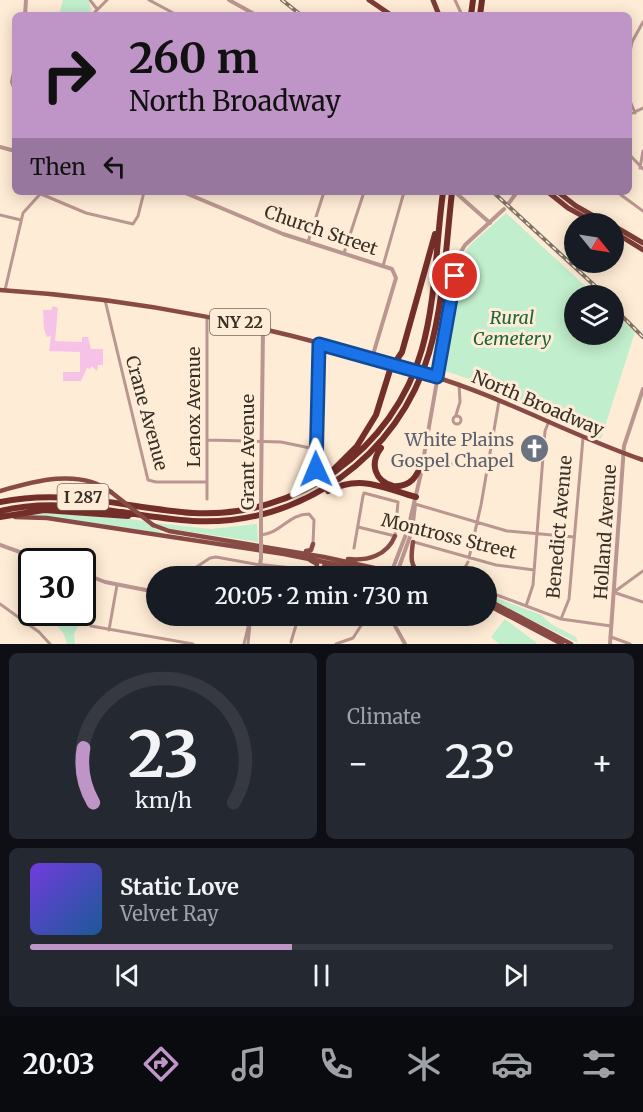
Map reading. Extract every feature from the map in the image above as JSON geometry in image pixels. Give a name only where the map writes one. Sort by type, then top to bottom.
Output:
[{"type":"highway","points":[[369,0],[387,12]]},
{"type":"highway","name":"I 287","points":[[0,502],[37,497],[73,496],[177,511],[217,513],[261,506],[299,493],[334,474],[360,452],[390,418],[409,383],[426,330],[443,195]]},
{"type":"highway","name":"I 287","points":[[0,511],[37,505],[72,505],[200,521],[241,519],[275,511],[318,493],[348,474],[382,441],[412,397],[429,354],[453,195]]},
{"type":"highway","points":[[551,195],[577,213]]},
{"type":"highway","points":[[562,195],[589,213]]},
{"type":"highway","points":[[299,493],[337,466],[362,439],[376,415],[390,370],[402,352],[441,206]]},
{"type":"highway","points":[[624,234],[642,247]]},
{"type":"highway","points":[[624,237],[642,247]]},
{"type":"highway","points":[[382,441],[375,459],[375,469],[382,481],[417,495]]},
{"type":"highway","points":[[391,486],[402,486],[411,482],[423,460]]},
{"type":"highway","points":[[318,493],[324,493],[344,484],[360,482],[417,495]]},
{"type":"highway","points":[[0,518],[63,510],[164,518]]},
{"type":"main road","name":"North Broadway","points":[[3,290],[106,298],[207,315],[263,328],[395,364],[468,387],[500,399],[584,438],[643,460]]},
{"type":"main road","points":[[0,491],[72,478],[90,481],[111,492],[153,525],[169,531],[361,566]]},
{"type":"main road","points":[[0,518],[47,518],[328,558],[356,566]]},
{"type":"main road","points":[[325,566],[364,560],[379,555],[392,543],[395,536]]},
{"type":"main road","points":[[409,541],[413,566]]},
{"type":"main road","points":[[284,552],[309,551],[313,544]]},
{"type":"main road","points":[[313,544],[316,552],[328,558]]},
{"type":"main road","points":[[284,552],[315,561],[318,566]]},
{"type":"main road","points":[[497,608],[562,644]]},
{"type":"main road","points":[[497,608],[570,644]]},
{"type":"street","points":[[90,0],[97,9]]},
{"type":"street","points":[[94,12],[107,0]]},
{"type":"street","points":[[149,0],[171,12]]},
{"type":"street","points":[[229,0],[251,12]]},
{"type":"street","points":[[632,42],[643,22]]},
{"type":"street","points":[[632,106],[635,113]]},
{"type":"street","points":[[632,114],[643,108]]},
{"type":"street","points":[[642,169],[643,152]]},
{"type":"street","points":[[632,158],[642,169]]},
{"type":"street","points":[[3,290],[21,220],[26,210],[40,195]]},
{"type":"street","points":[[46,195],[86,213],[133,224],[138,216],[143,195]]},
{"type":"street","name":"Church Street","points":[[192,195],[308,242],[383,266]]},
{"type":"street","points":[[308,242],[323,195]]},
{"type":"street","points":[[344,253],[363,195]]},
{"type":"street","points":[[372,359],[396,278],[392,269],[383,266],[403,195]]},
{"type":"street","points":[[457,195],[490,224]]},
{"type":"street","points":[[510,202],[515,195]]},
{"type":"street","points":[[621,195],[643,211]]},
{"type":"street","points":[[394,566],[409,541],[459,255],[465,245],[504,209]]},
{"type":"street","points":[[0,215],[21,220]]},
{"type":"street","name":"Crane Avenue","points":[[106,298],[105,305],[148,480],[156,483],[207,482]]},
{"type":"street","name":"Lenox Avenue","points":[[207,315],[207,499]]},
{"type":"street","name":"Grant Avenue","points":[[260,565],[263,328]]},
{"type":"street","points":[[316,469],[319,344]]},
{"type":"street","points":[[456,415],[459,384]]},
{"type":"street","points":[[459,394],[468,387]]},
{"type":"street","name":"Holland Avenue","points":[[610,644],[624,453],[643,389]]},
{"type":"street","points":[[465,566],[477,523],[500,399]]},
{"type":"street","points":[[526,606],[532,591],[544,431],[549,421]]},
{"type":"street","name":"Benedict Avenue","points":[[561,619],[569,598],[584,438]]},
{"type":"street","points":[[207,440],[280,442],[315,449]]},
{"type":"street","points":[[423,460],[462,466]]},
{"type":"street","points":[[354,548],[364,493],[398,502],[395,536]]},
{"type":"street","points":[[415,504],[507,531],[574,537]]},
{"type":"street","points":[[400,566],[414,522],[415,504]]},
{"type":"street","points":[[261,535],[277,531],[295,516],[309,514],[314,520],[313,544]]},
{"type":"street","name":"Montross Street","points":[[358,527],[395,536],[468,560],[534,570]]},
{"type":"street","points":[[0,545],[18,551]]},
{"type":"street","points":[[198,566],[212,557],[266,566]]},
{"type":"street","points":[[614,592],[643,571]]},
{"type":"street","points":[[96,578],[117,585],[146,590]]},
{"type":"street","points":[[109,630],[117,585]]},
{"type":"street","points":[[614,592],[643,602]]},
{"type":"street","points":[[497,595],[561,619],[611,626]]},
{"type":"street","points":[[0,604],[50,644]]},
{"type":"street","points":[[91,626],[193,644]]},
{"type":"street","points":[[246,644],[249,626]]},
{"type":"street","points":[[291,642],[296,626]]},
{"type":"street","points":[[336,644],[350,642],[361,626]]},
{"type":"street","points":[[394,626],[405,644]]},
{"type":"street","points":[[611,637],[630,644]]},
{"type":"green space","points":[[63,0],[88,0],[91,9],[90,12],[60,12]]},
{"type":"green space","name":"Rural Cemetery","points":[[506,213],[564,266],[564,273],[571,273],[584,285],[564,285],[564,345],[624,345],[624,322],[635,332],[601,439],[497,388],[442,370],[460,262],[469,246]]},
{"type":"green space","points":[[26,514],[111,516],[143,521],[163,533]]},
{"type":"green space","points":[[155,523],[211,529],[257,524],[258,542],[166,528]]},
{"type":"green space","points":[[497,598],[541,615],[551,624],[576,637],[578,643],[497,603]]},
{"type":"green space","points":[[505,619],[537,643],[499,644],[491,637]]},
{"type":"green space","points":[[56,626],[78,626],[74,634],[75,644],[67,644]]},
{"type":"building","points":[[53,306],[58,308],[55,341],[82,342],[82,337],[88,337],[91,349],[103,349],[103,365],[98,365],[97,371],[92,366],[90,369],[87,368],[81,381],[63,381],[63,372],[80,372],[80,352],[49,351],[51,336],[47,337],[44,329],[43,310],[51,310]]},
{"type":"railway","points":[[282,0],[297,12]]},
{"type":"railway","points":[[496,195],[594,285]]},
{"type":"railway","points":[[624,318],[643,337]]},
{"type":"place","name":"White Plains Gospel Chapel","points":[[535,449]]},
{"type":"route","points":[[316,469],[317,348],[319,344],[437,377],[455,276]]}]
